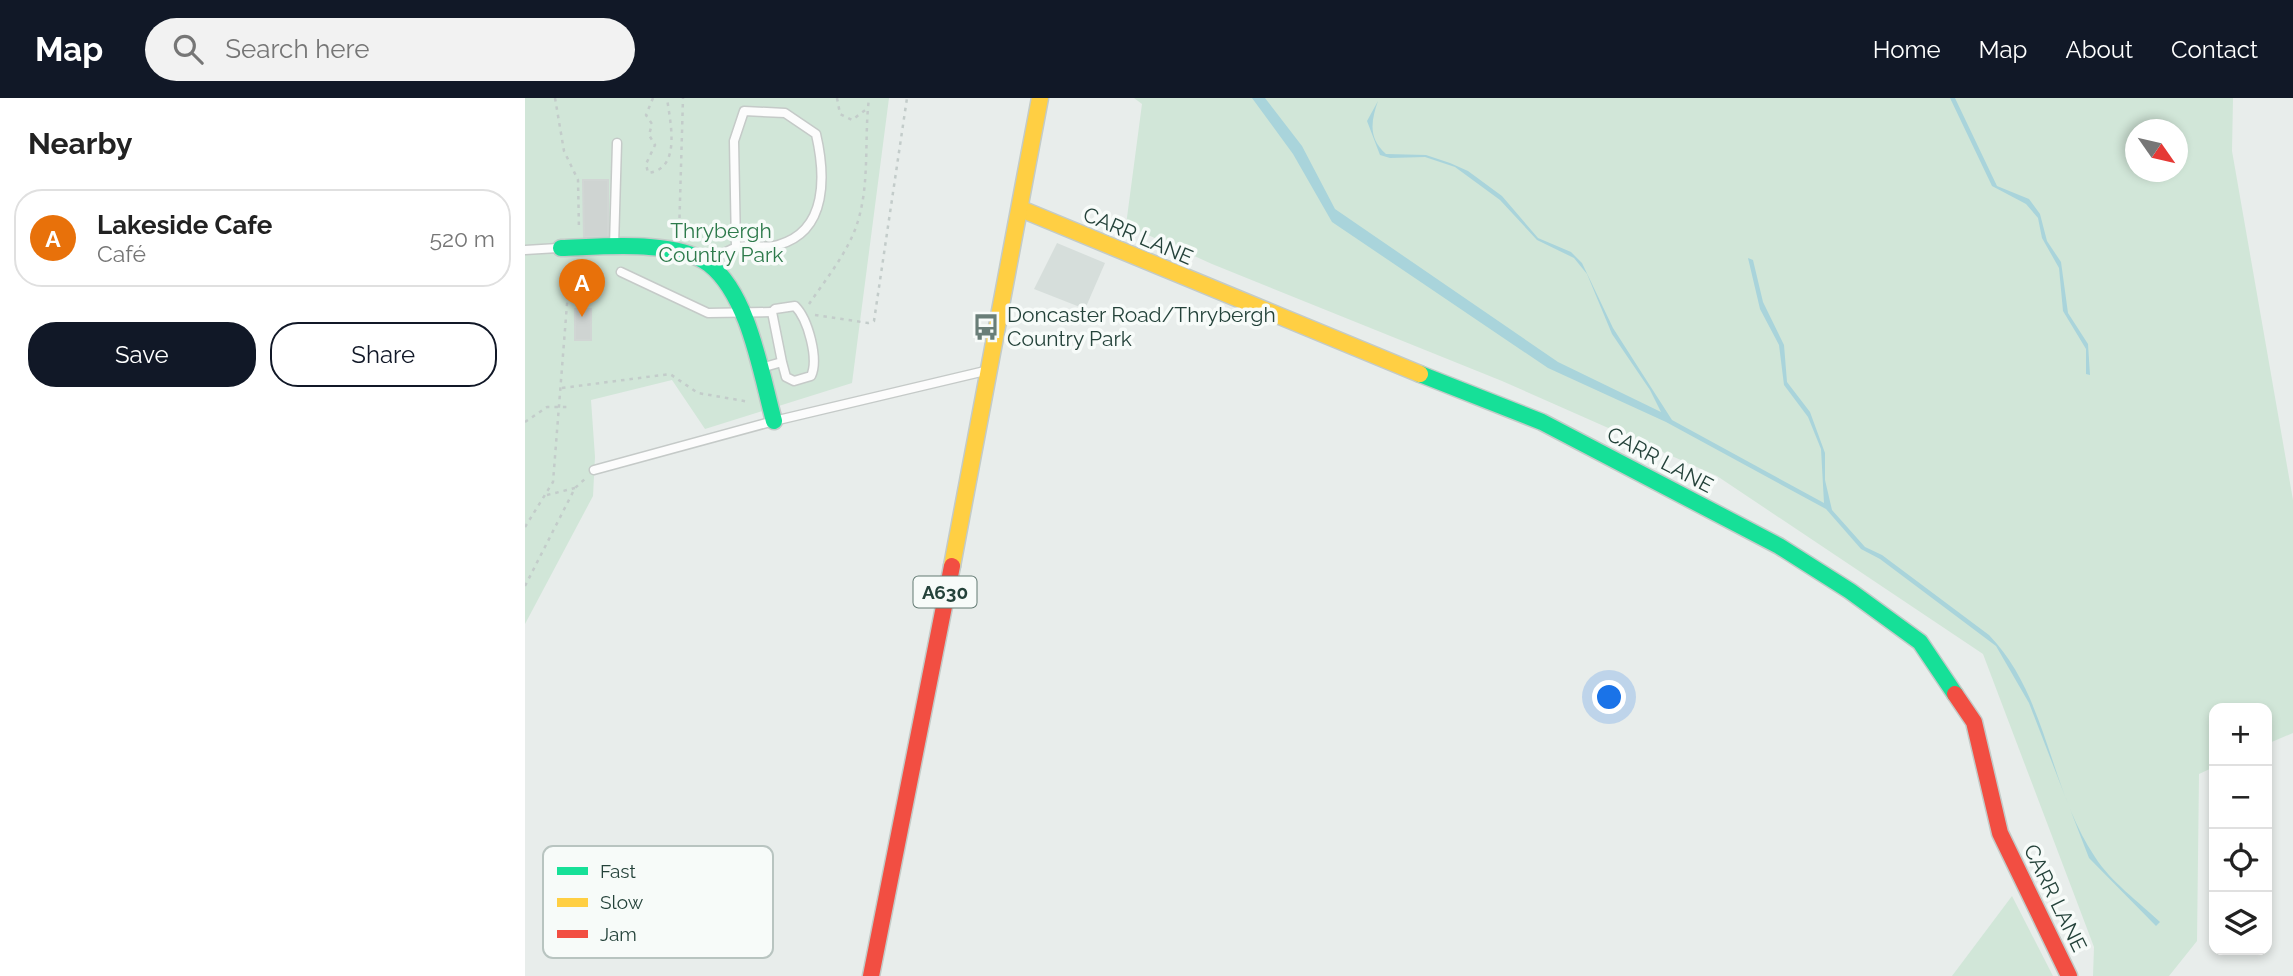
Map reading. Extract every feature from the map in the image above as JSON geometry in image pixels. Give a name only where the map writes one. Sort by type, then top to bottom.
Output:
[{"type":"street","name":"A630","points":[[870,976],[991,370],[1040,98]]},
{"type":"street","name":"CARR LANE","points":[[1021,209],[1281,320],[1542,422],[1779,546],[1850,591],[1920,642],[1974,722],[2000,834],[2069,976]]},
{"type":"street","points":[[566,248],[678,251],[708,262],[730,287],[775,421]]},
{"type":"lane","points":[[708,262],[736,247],[779,245],[806,228],[821,203],[823,162],[816,134],[785,113],[744,111],[734,141],[736,247]]},
{"type":"lane","points":[[614,249],[617,143]]},
{"type":"lane","points":[[525,250],[566,248]]},
{"type":"lane","points":[[621,272],[708,313],[741,315],[772,312],[775,309],[795,306],[802,313],[815,368],[811,376],[794,381],[786,377],[772,312]]},
{"type":"lane","points":[[758,369],[782,362]]},
{"type":"lane","points":[[594,470],[775,421],[991,370]]},
{"type":"path","points":[[525,527],[553,482],[562,388],[566,248],[579,238],[578,180],[564,151],[555,98]]},
{"type":"path","points":[[653,98],[646,115],[652,124],[649,135],[655,145],[646,164],[648,173],[658,172],[668,162],[671,135],[667,98]]},
{"type":"path","points":[[678,251],[684,98]]},
{"type":"path","points":[[837,98],[839,114],[852,120],[868,108]]},
{"type":"path","points":[[869,98],[866,169],[858,222],[835,265],[802,313],[868,323],[874,321],[907,98]]},
{"type":"path","points":[[562,388],[670,374],[698,393],[750,402],[767,397]]},
{"type":"path","points":[[525,422],[547,407],[570,407]]},
{"type":"path","points":[[525,586],[575,488],[594,470]]},
{"type":"path","points":[[547,495],[575,488]]},
{"type":"shaded area","points":[[1057,243],[1105,263],[1085,309],[1034,289]]},
{"type":"green space","name":"Thrybergh Country Park","points":[[525,98],[889,98],[852,383],[705,429],[672,380],[591,400],[595,457],[593,496],[525,624]]},
{"type":"green space","points":[[1134,98],[2233,98],[2232,151],[2293,500],[2293,733],[2272,742],[2272,703],[2209,703],[2209,769],[2199,774],[2197,941],[2169,976],[2093,976],[2094,947],[1983,654],[1717,476],[1502,381],[1212,264],[1126,225],[1142,104]]},
{"type":"green space","points":[[2012,896],[2053,976],[1952,976]]},
{"type":"water","points":[[1252,98],[1265,98],[1302,146],[1335,209],[1558,362],[1661,412],[1650,390],[1612,334],[1587,274],[1574,258],[1537,240],[1500,200],[1455,167],[1425,157],[1390,158],[1380,155],[1367,121],[1378,101],[1373,129],[1376,142],[1386,154],[1426,155],[1468,171],[1502,196],[1538,238],[1571,252],[1582,263],[1613,328],[1672,420],[1824,503],[1821,449],[1808,417],[1784,385],[1779,345],[1760,309],[1748,258],[1753,260],[1763,302],[1784,345],[1787,382],[1810,412],[1825,453],[1825,480],[1832,510],[1865,547],[1882,555],[1989,635],[2009,659],[2036,714],[2066,800],[2029,703],[1996,646],[1880,559],[1861,549],[1826,509],[1666,422],[1548,368],[1332,222],[1293,154]]},
{"type":"water","points":[[1950,98],[1955,98],[1997,186],[2029,199],[2040,214],[2047,241],[2061,262],[2068,313],[2088,344],[2090,375],[2086,374],[2086,349],[2063,311],[2059,268],[2042,238],[2038,218],[2026,204],[1992,186]]},
{"type":"water","points":[[2068,804],[2095,857],[2117,883],[2160,922],[2156,926],[2089,858]]},
{"type":"building","points":[[583,180],[608,180],[608,237],[584,237]]},
{"type":"building","points":[[575,309],[591,309],[591,340],[575,340]]},
{"type":"traffic: fast","points":[[561,248],[658,248],[695,256],[709,264],[723,278],[744,315],[774,421]]},
{"type":"traffic: fast","points":[[1420,374],[1542,422],[1779,546],[1850,591],[1920,642],[1955,694]]},
{"type":"traffic: slow","points":[[952,566],[1040,98]]},
{"type":"traffic: slow","points":[[1021,209],[1420,374]]},
{"type":"traffic: jam","points":[[871,976],[952,566]]},
{"type":"traffic: jam","points":[[1955,694],[1974,722],[2000,833],[2069,976]]},
{"type":"place","name":"Lakeside Cafe","points":[[582,317]]},
{"type":"place","name":"Doncaster Road/Thrybergh Country Park","points":[[986,327]]}]
